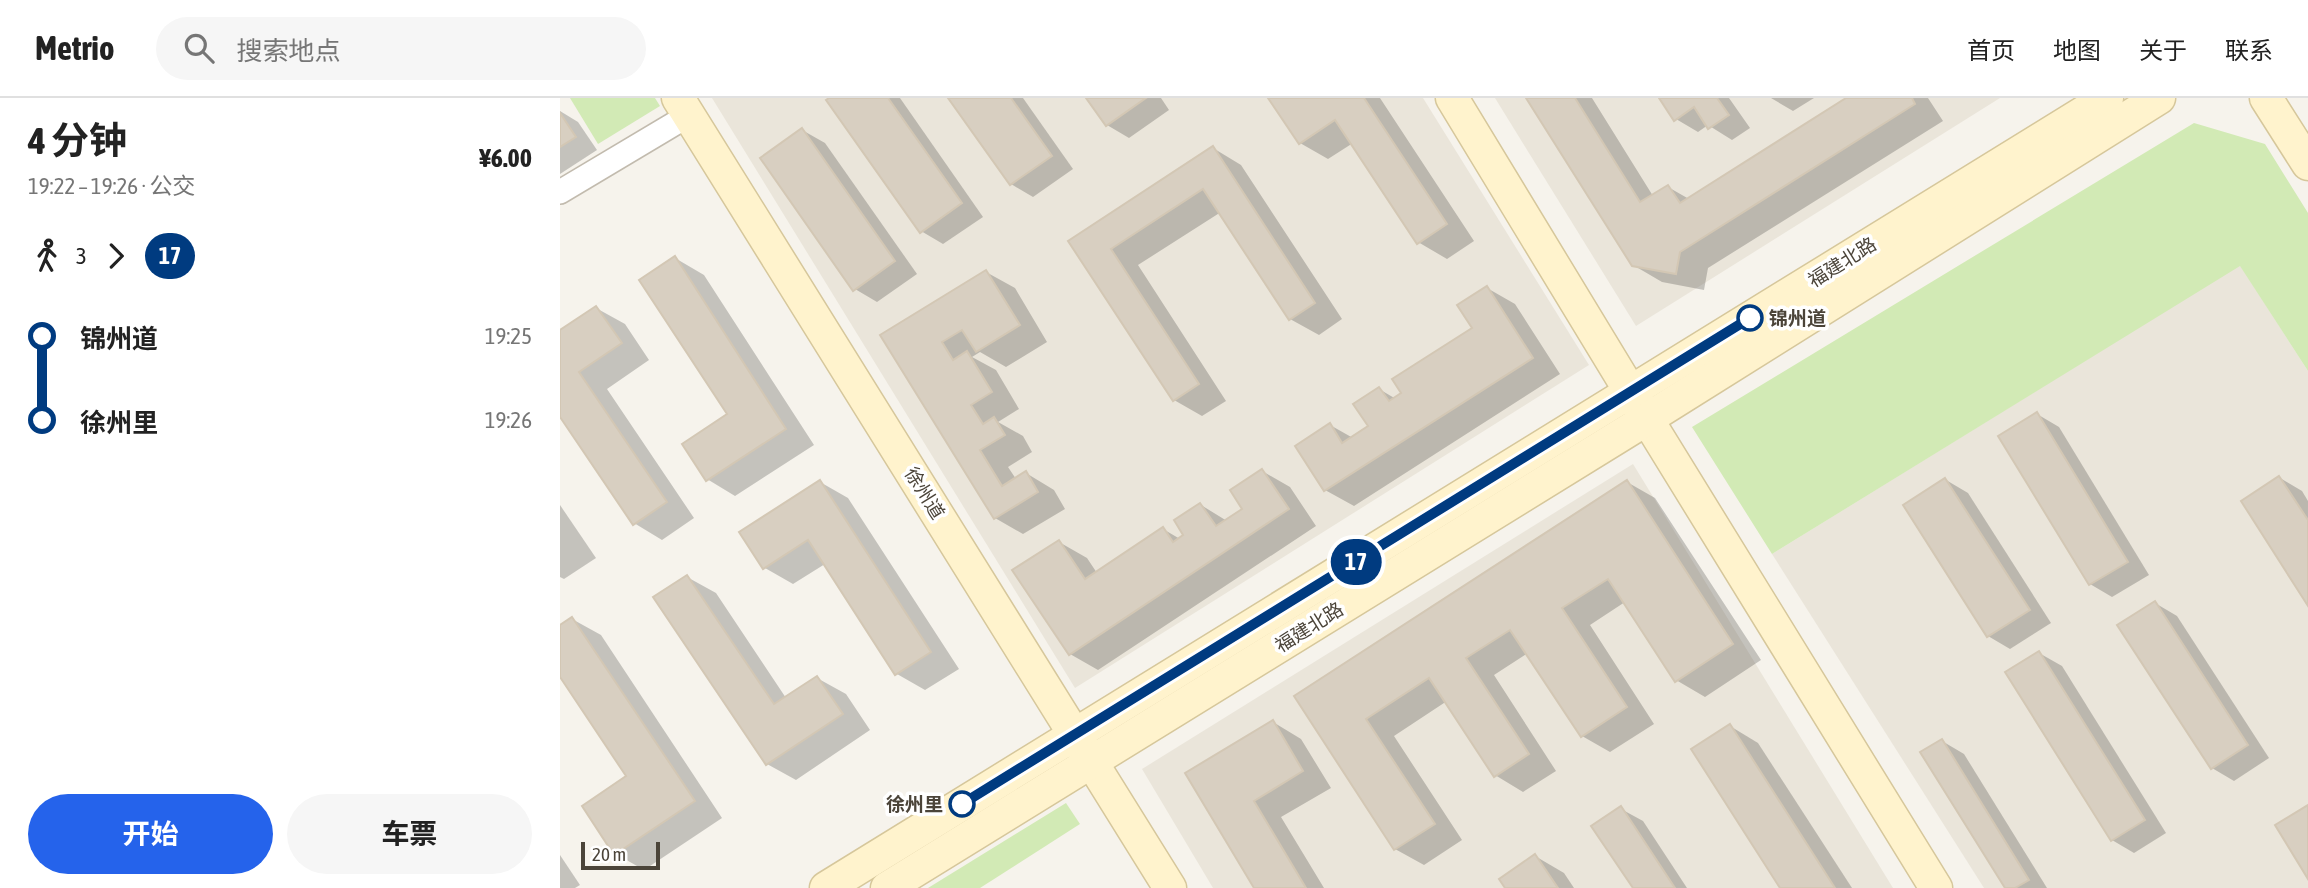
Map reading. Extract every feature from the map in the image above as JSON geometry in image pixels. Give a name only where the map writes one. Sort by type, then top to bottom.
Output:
[{"type":"street","points":[[1452,98],[1936,888]]},
{"type":"street","name":"福建北路","points":[[887,888],[1084,748],[1631,392],[2107,98]]},
{"type":"street","name":"福建北路","points":[[826,888],[1084,748],[1647,419],[2159,98]]},
{"type":"street","points":[[2266,98],[2308,164]]},
{"type":"street","points":[[560,192],[684,107]]},
{"type":"street","name":"徐州道","points":[[684,107],[1170,888]]},
{"type":"shaded area","points":[[712,98],[1423,98],[1589,365],[1075,688]]},
{"type":"shaded area","points":[[1495,98],[2000,98],[1636,326]]},
{"type":"shaded area","points":[[2240,265],[2308,371],[2308,888],[1984,888],[1772,554]]},
{"type":"shaded area","points":[[1633,464],[1893,888],[1213,888],[1142,769]]},
{"type":"green space","points":[[570,98],[655,98],[660,106],[598,144]]},
{"type":"green space","points":[[2194,123],[2265,144],[2308,213],[2308,371],[2240,266],[1772,554],[1692,427]]},
{"type":"green space","points":[[1066,803],[1080,824],[980,888],[928,888]]},
{"type":"building","points":[[888,98],[962,203],[920,233],[826,100]]},
{"type":"building","points":[[948,98],[1011,98],[1052,156],[1010,185]]},
{"type":"building","points":[[1086,98],[1146,98],[1106,126]]},
{"type":"building","points":[[1268,98],[1364,98],[1447,224],[1417,244],[1335,120],[1299,144]]},
{"type":"building","points":[[1526,98],[1575,98],[1640,202],[1668,185],[1680,203],[1846,98],[1912,98],[1915,104],[1680,252],[1676,274],[1632,266]]},
{"type":"building","points":[[1659,98],[1717,98],[1729,115],[1708,129],[1694,107],[1674,121]]},
{"type":"building","points":[[560,113],[576,137],[560,147]]},
{"type":"building","points":[[802,128],[895,261],[853,291],[760,158]]},
{"type":"building","points":[[1213,146],[1315,303],[1289,320],[1203,189],[1111,249],[1199,384],[1173,401],[1068,241]]},
{"type":"building","points":[[675,256],[786,429],[706,481],[682,444],[727,414],[639,280]]},
{"type":"building","points":[[986,270],[1020,325],[976,352],[962,330],[942,342],[953,360],[967,351],[992,392],[971,405],[983,424],[994,417],[1005,435],[980,450],[1002,486],[1026,471],[1038,492],[994,519],[880,335]]},
{"type":"building","points":[[1487,286],[1533,358],[1324,491],[1295,446],[1330,423],[1342,443],[1368,426],[1353,404],[1379,387],[1389,401],[1401,393],[1392,379],[1472,328],[1457,305]]},
{"type":"building","points":[[596,306],[622,343],[579,372],[667,502],[633,525],[560,417],[560,330]]},
{"type":"building","points":[[2037,412],[2128,562],[2089,585],[1998,436]]},
{"type":"building","points":[[1262,469],[1289,509],[1069,655],[1012,570],[1059,540],[1085,579],[1163,527],[1173,542],[1183,535],[1174,520],[1200,503],[1216,526],[1242,509],[1230,490]]},
{"type":"building","points":[[2279,476],[2308,520],[2308,606],[2241,501]]},
{"type":"building","points":[[1945,478],[2030,610],[1987,637],[1903,505]]},
{"type":"building","points":[[820,480],[931,652],[895,675],[808,540],[763,569],[739,532]]},
{"type":"building","points":[[1627,480],[1733,644],[1675,682],[1608,579],[1562,608],[1627,707],[1581,737],[1510,630],[1466,658],[1529,754],[1494,777],[1429,678],[1366,719],[1435,824],[1394,850],[1294,696]]},
{"type":"building","points":[[687,575],[774,704],[817,676],[843,714],[766,765],[653,597]]},
{"type":"building","points":[[2155,601],[2248,745],[2211,769],[2117,625]]},
{"type":"building","points":[[572,617],[695,801],[614,855],[582,806],[626,776],[560,677],[560,625]]},
{"type":"building","points":[[2039,651],[2145,820],[2111,841],[2005,672]]},
{"type":"building","points":[[1273,720],[1303,771],[1254,801],[1306,888],[1254,888],[1185,773]]},
{"type":"building","points":[[1730,724],[1835,888],[1780,888],[1691,749]]},
{"type":"building","points":[[1942,739],[2029,880],[2015,888],[2005,888],[1920,752]]},
{"type":"building","points":[[2308,805],[2308,879],[2275,825]]},
{"type":"building","points":[[1621,806],[1675,888],[1633,888],[1591,826]]},
{"type":"building","points":[[1535,854],[1558,888],[1505,888],[1499,879]]},
{"type":"bus line","name":"17","points":[[962,804],[1750,318]]},
{"type":"place","name":"锦州道","points":[[1750,318]]},
{"type":"place","name":"徐州里","points":[[962,804]]}]
